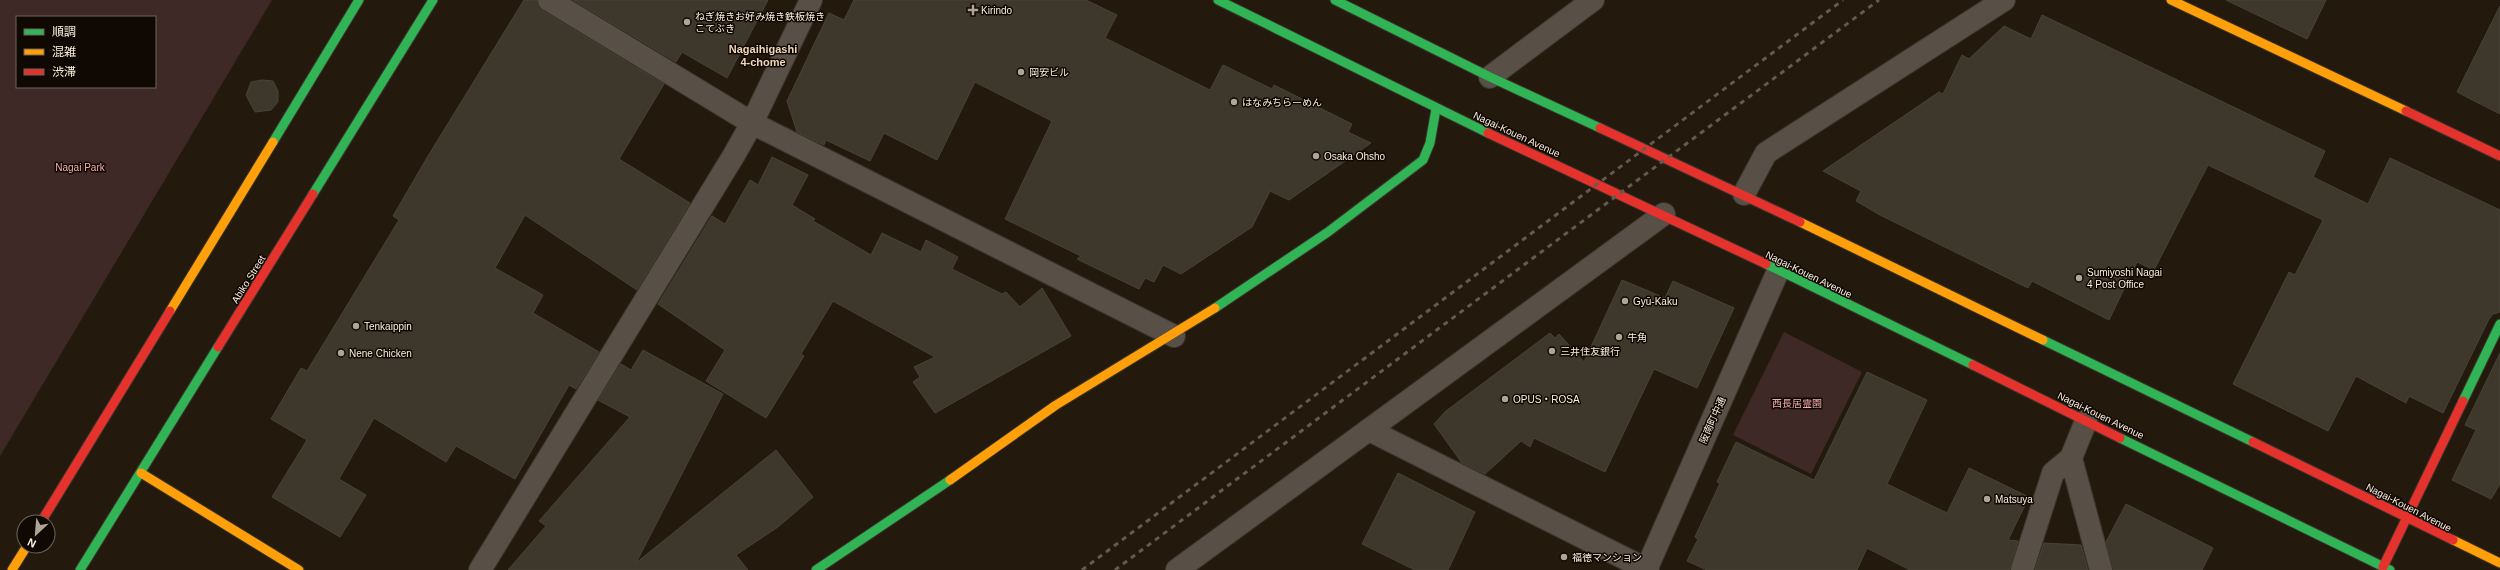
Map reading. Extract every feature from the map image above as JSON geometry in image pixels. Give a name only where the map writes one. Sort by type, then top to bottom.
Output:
[{"type":"main road","points":[[46,514],[359,0]]},
{"type":"main road","name":"Abiko Street","points":[[80,570],[433,0]]},
{"type":"main road","name":"Nagai-Kouen Avenue","points":[[1218,0],[1436,109],[1664,214],[2386,568]]},
{"type":"main road","name":"Nagai-Kouen Avenue","points":[[1335,0],[1490,77],[1744,194],[2500,563]]},
{"type":"main road","points":[[2171,0],[2500,156]]},
{"type":"main road","points":[[816,570],[963,471],[1056,405],[1174,336],[1328,232],[1422,160],[1430,143],[1436,109]]},
{"type":"main road","points":[[2386,568],[2407,517],[2500,324]]},
{"type":"main road","points":[[140,473],[299,570]]},
{"type":"main road","points":[[12,570],[22,554]]},
{"type":"street","points":[[549,0],[752,123],[1174,336]]},
{"type":"street","points":[[480,570],[752,123],[811,0]]},
{"type":"street","points":[[1490,77],[1593,0]]},
{"type":"street","points":[[1744,194],[1766,153],[2004,0]]},
{"type":"street","points":[[1177,570],[1664,214]]},
{"type":"street","name":"阪南町中通","points":[[1647,570],[1778,271]]},
{"type":"street","points":[[2022,570],[2053,473],[2071,458],[2086,421]]},
{"type":"street","points":[[1369,430],[1647,570]]},
{"type":"street","points":[[2071,458],[2100,570]]},
{"type":"green space","name":"Nagai Park","points":[[0,0],[272,0],[0,456]]},
{"type":"green space","name":"西長居霊園","points":[[1784,332],[1862,372],[1811,474],[1733,435]]},
{"type":"building","points":[[524,0],[537,0],[543,11],[664,84],[619,159],[690,203],[637,290],[525,215],[495,268],[543,295],[533,313],[599,352],[576,389],[569,385],[515,479],[456,446],[446,462],[374,418],[339,479],[366,495],[340,537],[272,497],[307,440],[271,419],[301,368],[307,371],[399,220],[393,216]]},
{"type":"building","points":[[573,0],[768,0],[727,78],[682,52],[676,62]]},
{"type":"building","points":[[854,0],[1086,0],[1117,15],[1105,38],[1210,90],[1223,65],[1272,89],[1274,85],[1352,124],[1348,132],[1371,143],[1289,200],[1270,191],[1252,227],[1181,274],[1163,265],[1154,282],[1145,278],[1139,289],[1077,259],[1081,256],[1005,219],[1052,121],[975,82],[937,160],[884,133],[870,161],[826,140],[824,145],[797,132],[787,101],[829,13],[844,20]]},
{"type":"building","points":[[2226,0],[2326,0],[2307,39]]},
{"type":"building","points":[[2500,6],[2500,114],[2457,92]]},
{"type":"building","points":[[2042,15],[2325,151],[2313,177],[2368,204],[2390,158],[2500,210],[2500,312],[2493,314],[2489,319],[2443,413],[2409,396],[2406,403],[2356,376],[2328,431],[2233,384],[2289,272],[2295,275],[2323,220],[2208,165],[2154,270],[2137,262],[2109,320],[2032,281],[2028,288],[1880,215],[1856,201],[1861,191],[1823,171],[1939,92],[1943,94],[1962,55],[1969,59],[2004,26],[2031,39]]},
{"type":"building","points":[[262,80],[273,81],[278,91],[278,102],[271,110],[255,112],[246,95],[251,82]]},
{"type":"building","points":[[772,157],[808,175],[792,205],[815,219],[813,221],[871,255],[882,233],[921,252],[926,240],[958,257],[952,269],[1002,294],[1006,292],[1020,307],[1042,288],[1071,336],[935,413],[913,382],[920,377],[914,367],[935,357],[833,301],[801,354],[804,356],[766,418],[706,381],[725,350],[658,304],[712,216],[725,224],[750,180],[758,185]]},
{"type":"building","points":[[1622,280],[1665,298],[1673,281],[1734,308],[1697,388],[1654,369],[1605,472],[1534,438],[1530,447],[1521,441],[1485,474],[1462,463],[1434,424],[1446,411],[1550,333],[1555,338],[1559,334],[1584,362]]},
{"type":"building","points":[[643,350],[723,394],[636,563],[776,450],[813,497],[778,527],[736,555],[748,570],[508,570],[546,526],[539,521],[630,417],[598,400],[621,364],[631,370]]},
{"type":"building","points":[[2500,353],[2500,484],[2491,499],[2452,480],[2476,430],[2465,425]]},
{"type":"building","points":[[1867,372],[1927,400],[1887,484],[1947,513],[1969,468],[2029,497],[2008,540],[2018,541],[2010,570],[1910,570],[1867,548],[1857,570],[1707,570],[1687,561],[1698,539],[1695,537],[1720,483],[1717,482],[1736,442],[1814,480]]},
{"type":"building","points":[[1398,473],[1475,512],[1448,570],[1415,570],[1362,544]]},
{"type":"building","points":[[2126,504],[2213,548],[2202,570],[2113,570],[2106,542]]},
{"type":"building","points":[[2044,543],[2081,545],[2088,570],[2035,570]]},
{"type":"railway","points":[[1082,570],[1843,0]]},
{"type":"railway","points":[[1115,570],[1879,0]]},
{"type":"traffic: fast","points":[[273,142],[359,0]]},
{"type":"traffic: fast","points":[[313,194],[433,0]]},
{"type":"traffic: fast","points":[[1218,0],[1488,133]]},
{"type":"traffic: fast","points":[[1335,0],[1490,77],[1600,128]]},
{"type":"traffic: fast","points":[[1215,308],[1328,232],[1423,160],[1430,143],[1436,109]]},
{"type":"traffic: fast","points":[[1766,264],[1973,365]]},
{"type":"traffic: fast","points":[[2463,401],[2500,324]]},
{"type":"traffic: fast","points":[[2043,340],[2253,442]]},
{"type":"traffic: fast","points":[[80,570],[218,347]]},
{"type":"traffic: fast","points":[[2120,438],[2390,570]]},
{"type":"traffic: fast","points":[[816,570],[950,480]]},
{"type":"traffic: slow","points":[[2171,0],[2406,111]]},
{"type":"traffic: slow","points":[[170,311],[273,142]]},
{"type":"traffic: slow","points":[[1800,222],[2043,340]]},
{"type":"traffic: slow","points":[[950,480],[1056,405],[1215,308]]},
{"type":"traffic: slow","points":[[141,473],[299,570]]},
{"type":"traffic: slow","points":[[2453,540],[2500,563]]},
{"type":"traffic: slow","points":[[12,570],[22,554]]},
{"type":"traffic: jam","points":[[2406,111],[2500,156]]},
{"type":"traffic: jam","points":[[1600,128],[1800,222]]},
{"type":"traffic: jam","points":[[1488,133],[1766,264]]},
{"type":"traffic: jam","points":[[218,347],[313,194]]},
{"type":"traffic: jam","points":[[46,514],[170,311]]},
{"type":"traffic: jam","points":[[1973,365],[2120,438]]},
{"type":"traffic: jam","points":[[2383,567],[2463,401]]},
{"type":"traffic: jam","points":[[2253,442],[2453,540]]},
{"type":"place","name":"Kirindo","points":[[973,10]]},
{"type":"place","name":"ねぎ焼きお好み焼き鉄板焼き こてぶき","points":[[687,22]]},
{"type":"place","name":"岡安ビル","points":[[1021,72]]},
{"type":"place","name":"はなみちらーめん","points":[[1234,102]]},
{"type":"place","name":"Osaka Ohsho","points":[[1316,156]]},
{"type":"place","name":"Sumiyoshi Nagai 4 Post Office","points":[[2079,278]]},
{"type":"place","name":"Gyū-Kaku","points":[[1625,301]]},
{"type":"place","name":"Tenkaippin","points":[[356,326]]},
{"type":"place","name":"牛角","points":[[1619,337]]},
{"type":"place","name":"三井住友銀行","points":[[1552,351]]},
{"type":"place","name":"Nene Chicken","points":[[341,353]]},
{"type":"place","name":"OPUS・ROSA","points":[[1505,399]]},
{"type":"place","name":"Matsuya","points":[[1987,499]]},
{"type":"place","name":"福徳マンション","points":[[1564,557]]},
{"type":"district","name":"Nagaihigashi 4-chome","points":[[763,55]]}]
